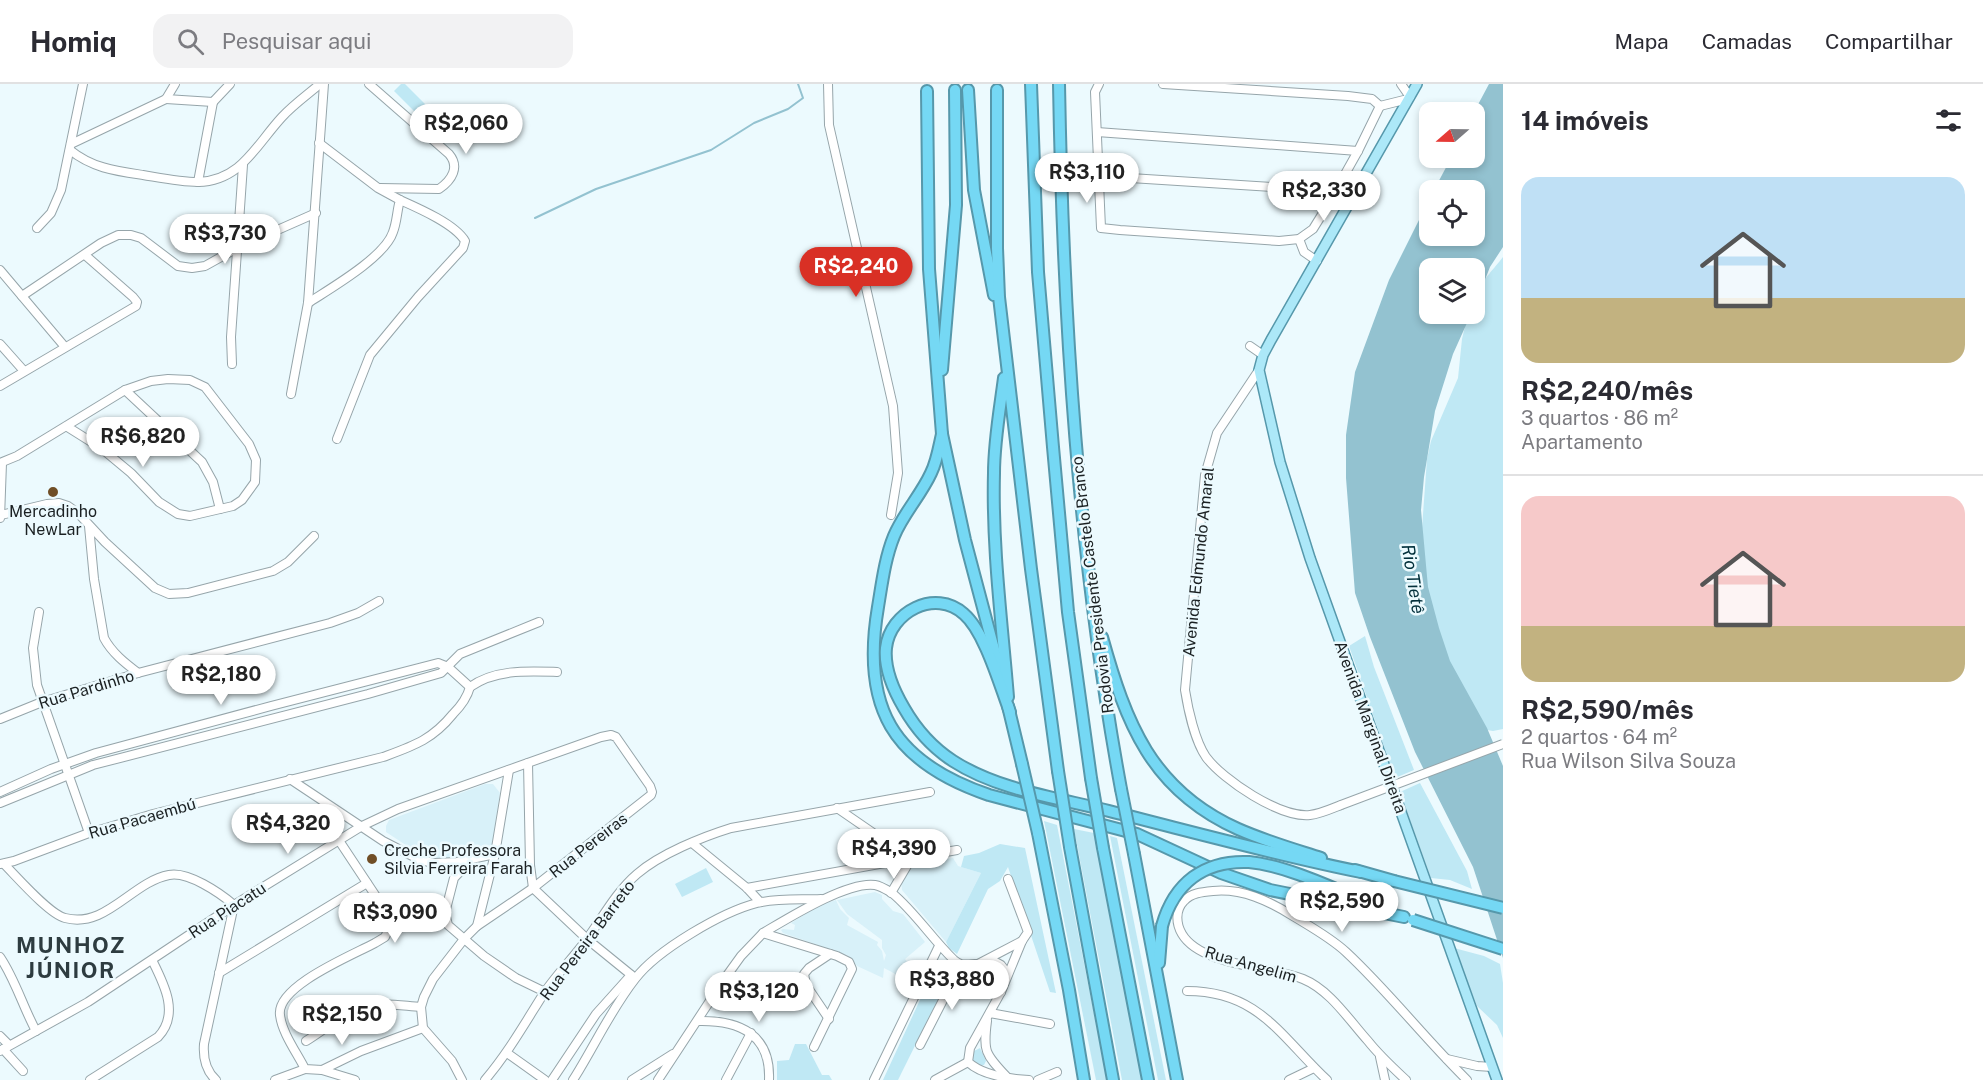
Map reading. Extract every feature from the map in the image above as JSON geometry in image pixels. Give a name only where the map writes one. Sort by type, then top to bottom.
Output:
[{"type":"highway","name":"Rodovia Presidente Castelo Branco","points":[[1030,84],[1038,273],[1068,612],[1091,778],[1148,1080]]},
{"type":"highway","name":"Rodovia Presidente Castelo Branco","points":[[1059,84],[1065,304],[1074,436],[1092,602],[1105,704],[1120,789],[1177,1080]]},
{"type":"highway","points":[[939,404],[956,205],[955,90]]},
{"type":"highway","points":[[968,90],[976,210],[1006,356],[996,437],[994,501],[996,555],[1010,712]]},
{"type":"highway","points":[[997,90],[997,248],[1006,356],[1058,771],[1113,1080]]},
{"type":"highway","points":[[927,91],[929,269],[942,434],[965,540],[992,636],[1038,833],[1084,1080]]},
{"type":"highway","points":[[942,434],[932,471],[895,534],[889,551],[878,604],[873,648],[875,684],[884,712],[897,736],[915,756],[931,769],[965,787],[1137,834],[1221,873],[1262,888],[1409,919]]},
{"type":"highway","points":[[1092,602],[1129,721],[1146,751],[1173,783],[1205,810],[1238,829],[1365,873],[1503,908]]},
{"type":"highway","points":[[1010,712],[980,635],[963,613],[953,607],[930,603],[919,606],[900,618],[892,627],[886,649],[886,661],[895,690],[917,728],[954,761],[991,778],[1050,797],[1287,857],[1365,873]]},
{"type":"highway","points":[[1163,1014],[1159,966],[1162,927],[1168,908],[1175,894],[1191,878],[1212,866],[1235,861],[1261,863],[1291,872],[1409,919],[1503,949]]},
{"type":"highway","points":[[1069,990],[1090,1080]]},
{"type":"main road","name":"Avenida Edmundo Amaral","points":[[1259,370],[1263,355],[1417,84]]},
{"type":"main road","name":"Avenida Marginal Direita","points":[[1259,370],[1280,462],[1310,558],[1497,1080]]},
{"type":"street","points":[[37,228],[56,205],[71,147],[83,84]]},
{"type":"street","points":[[166,99],[175,84]]},
{"type":"street","points":[[198,182],[213,102],[230,84]]},
{"type":"street","points":[[71,147],[81,159],[94,166],[198,182],[215,180],[243,165],[280,119],[295,104],[322,84]]},
{"type":"street","points":[[291,394],[308,303],[316,213],[322,84]]},
{"type":"street","points":[[369,84],[449,154],[455,165],[455,170],[439,189],[378,188]]},
{"type":"street","points":[[828,84],[830,125],[893,406],[898,473],[891,515]]},
{"type":"street","points":[[1099,84],[1095,92],[1101,228],[1279,241],[1299,239],[1312,229],[1336,191],[1380,106],[1409,98],[1401,84]]},
{"type":"street","points":[[1163,84],[1356,97],[1372,99],[1380,106]]},
{"type":"street","points":[[71,147],[166,99],[213,102]]},
{"type":"street","points":[[1097,132],[1358,151]]},
{"type":"street","points":[[319,143],[378,188],[419,208],[458,232],[465,242],[370,355],[337,439]]},
{"type":"street","points":[[232,364],[231,337],[243,165]]},
{"type":"street","points":[[1099,176],[1336,191]]},
{"type":"street","points":[[308,303],[363,266],[382,249],[393,233],[400,200]]},
{"type":"street","points":[[22,296],[111,237],[118,235],[131,235],[150,244],[178,266],[192,268],[205,266],[239,247],[316,213]]},
{"type":"street","points":[[1299,239],[1304,252],[1317,261]]},
{"type":"street","points":[[0,386],[136,306],[134,297],[85,255]]},
{"type":"street","points":[[0,270],[65,347]]},
{"type":"street","points":[[0,344],[24,371]]},
{"type":"street","points":[[1250,346],[1263,355]]},
{"type":"street","name":"Avenida Edmundo Amaral","points":[[1259,370],[1217,433],[1205,475],[1185,690],[1188,708],[1205,756],[1234,783],[1278,808],[1298,814],[1318,813],[1503,744]]},
{"type":"street","points":[[66,426],[101,448],[171,511],[190,516],[233,506],[250,491],[255,482],[256,460],[249,444],[205,387],[190,380],[151,381],[125,390],[1,463],[0,517],[47,504],[59,503],[68,506],[155,588],[169,594],[178,594],[273,571],[288,562],[315,536]]},
{"type":"street","points":[[125,390],[201,462],[213,482],[220,509]]},
{"type":"street","points":[[89,526],[94,579],[104,638],[117,656],[138,673]]},
{"type":"street","name":"Rua Pardinho","points":[[0,719],[42,702],[138,673],[330,623],[358,613],[379,601]]},
{"type":"street","points":[[39,612],[33,648],[37,685],[89,833]]},
{"type":"street","points":[[0,803],[93,765],[397,687],[441,673],[460,654],[539,622]]},
{"type":"street","points":[[0,792],[64,764],[141,740],[438,663],[448,667],[470,687],[480,680],[507,673],[557,672]]},
{"type":"street","name":"Rua Pacaembú","points":[[2,864],[89,833],[290,779],[382,757],[426,740],[444,726],[460,706],[470,687]]},
{"type":"street","points":[[256,710],[260,722]]},
{"type":"street","name":"Rua Piacatu","points":[[4,1048],[88,1002],[338,839],[398,809],[611,735],[616,737],[650,786],[652,792],[640,804]]},
{"type":"street","points":[[528,763],[530,865],[533,888],[587,939],[633,976]]},
{"type":"street","points":[[477,926],[495,854],[509,770]]},
{"type":"street","points":[[290,779],[383,841],[420,860],[434,863],[470,860],[495,854]]},
{"type":"street","name":"Rua Pereira Barreto","points":[[487,1077],[507,1053],[545,992],[619,894],[638,873],[652,863],[692,843],[731,828],[930,792]]},
{"type":"street","name":"Rua Pereiras","points":[[421,1007],[423,997],[433,980],[464,939],[477,926],[533,888],[640,804]]},
{"type":"street","points":[[837,807],[911,859]]},
{"type":"street","points":[[305,1069],[284,1029],[280,1014],[284,999],[295,988],[385,937],[389,928],[387,917],[338,839]]},
{"type":"street","points":[[692,843],[747,888],[760,902]]},
{"type":"street","points":[[747,888],[957,850]]},
{"type":"street","points":[[891,893],[911,859]]},
{"type":"street","points":[[470,860],[454,878],[445,913],[448,925],[498,966],[545,992]]},
{"type":"street","points":[[2,864],[53,912],[65,918],[92,918],[143,887],[170,874],[181,875],[206,886],[224,896],[234,905],[207,1025],[203,1055],[208,1070],[216,1080]]},
{"type":"street","points":[[968,1062],[970,1048],[1001,992],[1028,932],[1008,879]]},
{"type":"street","points":[[219,973],[367,883]]},
{"type":"street","points":[[658,1080],[741,956],[762,933],[822,899],[852,889],[875,885],[891,893],[917,919],[939,946],[961,965],[978,964],[1022,941]]},
{"type":"street","name":"Rua Angelim","points":[[1400,1078],[1340,1009],[1314,984],[1290,974],[1219,958],[1193,946],[1180,930],[1177,916],[1179,906],[1186,898],[1194,894],[1223,890],[1250,895],[1280,908],[1344,950],[1446,1059]]},
{"type":"street","points":[[552,1080],[596,1014],[633,976],[656,957],[734,912],[760,902],[822,899]]},
{"type":"street","points":[[762,933],[849,962],[852,969],[814,1047]]},
{"type":"street","points":[[874,1080],[939,946]]},
{"type":"street","points":[[829,1018],[806,985],[804,974],[830,954]]},
{"type":"street","points":[[0,957],[10,972],[36,1031]]},
{"type":"street","points":[[990,959],[1008,974]]},
{"type":"street","points":[[90,1080],[158,1037],[168,1024],[169,1004],[165,988],[152,960]]},
{"type":"street","points":[[978,964],[995,975],[1001,992]]},
{"type":"street","points":[[920,1045],[961,965]]},
{"type":"street","points":[[573,1080],[633,976]]},
{"type":"street","points":[[1187,991],[1206,991],[1247,1005],[1264,1016],[1327,1080]]},
{"type":"street","points":[[306,1041],[347,1015],[372,1005],[392,1004],[421,1007],[423,1028],[452,1061],[462,1080]]},
{"type":"street","points":[[596,1014],[606,1021]]},
{"type":"street","points":[[989,1016],[1050,1024]]},
{"type":"street","points":[[989,1016],[985,1049],[991,1060],[1009,1079]]},
{"type":"street","points":[[698,1021],[720,1020],[751,1033],[766,1053],[769,1080]]},
{"type":"street","points":[[322,1070],[361,1051],[423,1028]]},
{"type":"street","points":[[726,1080],[751,1033]]},
{"type":"street","points":[[0,1036],[4,1048],[23,1071]]},
{"type":"street","points":[[507,1053],[545,1080]]},
{"type":"street","points":[[1378,1053],[1385,1080]]},
{"type":"street","points":[[632,1080],[675,1054]]},
{"type":"street","points":[[1446,1059],[1492,1067]]},
{"type":"street","points":[[1446,1059],[1467,1080]]},
{"type":"street","points":[[968,1062],[977,1070],[1009,1079],[1029,1080]]},
{"type":"street","points":[[935,1080],[968,1062]]},
{"type":"street","points":[[1289,1080],[1314,1068]]},
{"type":"street","points":[[275,1080],[305,1069],[322,1070],[355,1080]]},
{"type":"street","points":[[102,1072],[109,1080]]},
{"type":"street","points":[[1038,1080],[1057,1072]]},
{"type":"street","points":[[487,1077],[498,1080]]},
{"type":"shaded area","points":[[401,84],[405,84],[428,107],[419,116],[394,91]]},
{"type":"shaded area","points":[[1503,257],[1503,729],[1493,731],[1487,730],[1458,689],[1428,596],[1422,528],[1427,459],[1431,441],[1458,378],[1466,324],[1485,324],[1485,280]]},
{"type":"shaded area","points":[[1365,636],[1374,667],[1414,770],[1395,778],[1349,646]]},
{"type":"shaded area","points":[[1420,783],[1467,871],[1472,889],[1450,880],[1431,878],[1400,792]]},
{"type":"shaded area","points":[[485,784],[493,784],[500,793],[492,845],[438,861],[424,857],[386,832],[389,820]]},
{"type":"shaded area","points":[[1044,821],[1057,825],[1107,1080],[1096,1080]]},
{"type":"shaded area","points":[[1074,829],[1094,833],[1142,1080],[1122,1080]]},
{"type":"shaded area","points":[[1110,836],[1117,838],[1166,1080],[1158,1080]]},
{"type":"shaded area","points":[[1000,844],[1025,848],[1056,993],[1050,992],[1008,867],[1000,881],[988,889],[957,954],[949,948],[946,942],[981,873],[961,867],[964,856],[979,853]]},
{"type":"shaded area","points":[[953,858],[958,866],[981,873],[946,942],[902,890],[901,880],[909,866]]},
{"type":"shaded area","points":[[706,868],[713,882],[682,897],[675,884]]},
{"type":"shaded area","points":[[875,892],[882,895],[882,899],[893,911],[903,914],[925,942],[905,959],[912,969],[907,980],[884,968],[883,978],[857,966],[847,955],[783,933],[781,930],[794,930],[795,925],[791,923],[818,906],[836,900],[840,909],[849,918],[847,925],[878,942],[877,945],[882,951],[884,961],[886,955],[882,948],[882,940],[847,914],[837,900]]},
{"type":"shaded area","points":[[1454,948],[1484,956],[1500,964],[1503,983],[1503,1038],[1497,1025],[1477,1006]]},
{"type":"shaded area","points":[[942,962],[951,973],[898,1080],[883,1080],[937,963]]},
{"type":"shaded area","points":[[795,1044],[806,1044],[822,1075],[829,1075],[832,1080],[777,1080],[777,1061],[789,1060]]},
{"type":"shaded area","points":[[980,1048],[986,1061],[984,1065],[978,1066],[973,1062],[972,1052]]},
{"type":"water","name":"Rio Tietê","points":[[1489,84],[1503,84],[1503,247],[1485,280],[1485,258],[1419,258],[1419,324],[1466,324],[1453,354],[1435,411],[1421,510],[1428,587],[1439,628],[1450,661],[1487,728],[1503,766],[1503,958],[1473,867],[1415,752],[1355,593],[1346,478],[1346,435],[1355,372],[1389,280],[1419,220],[1419,246],[1485,246],[1485,180],[1439,180],[1446,168],[1485,168],[1485,102],[1479,102]]},
{"type":"waterway","points":[[535,218],[596,189],[711,150],[754,123],[788,109],[803,98],[798,84]]},
{"type":"place","name":"Mercadinho NewLar","points":[[53,492]]},
{"type":"place","name":"Creche Professora Silvia Ferreira Farah","points":[[372,859]]},
{"type":"district","name":"MUNHOZ JÚNIOR","points":[[71,958]]}]
